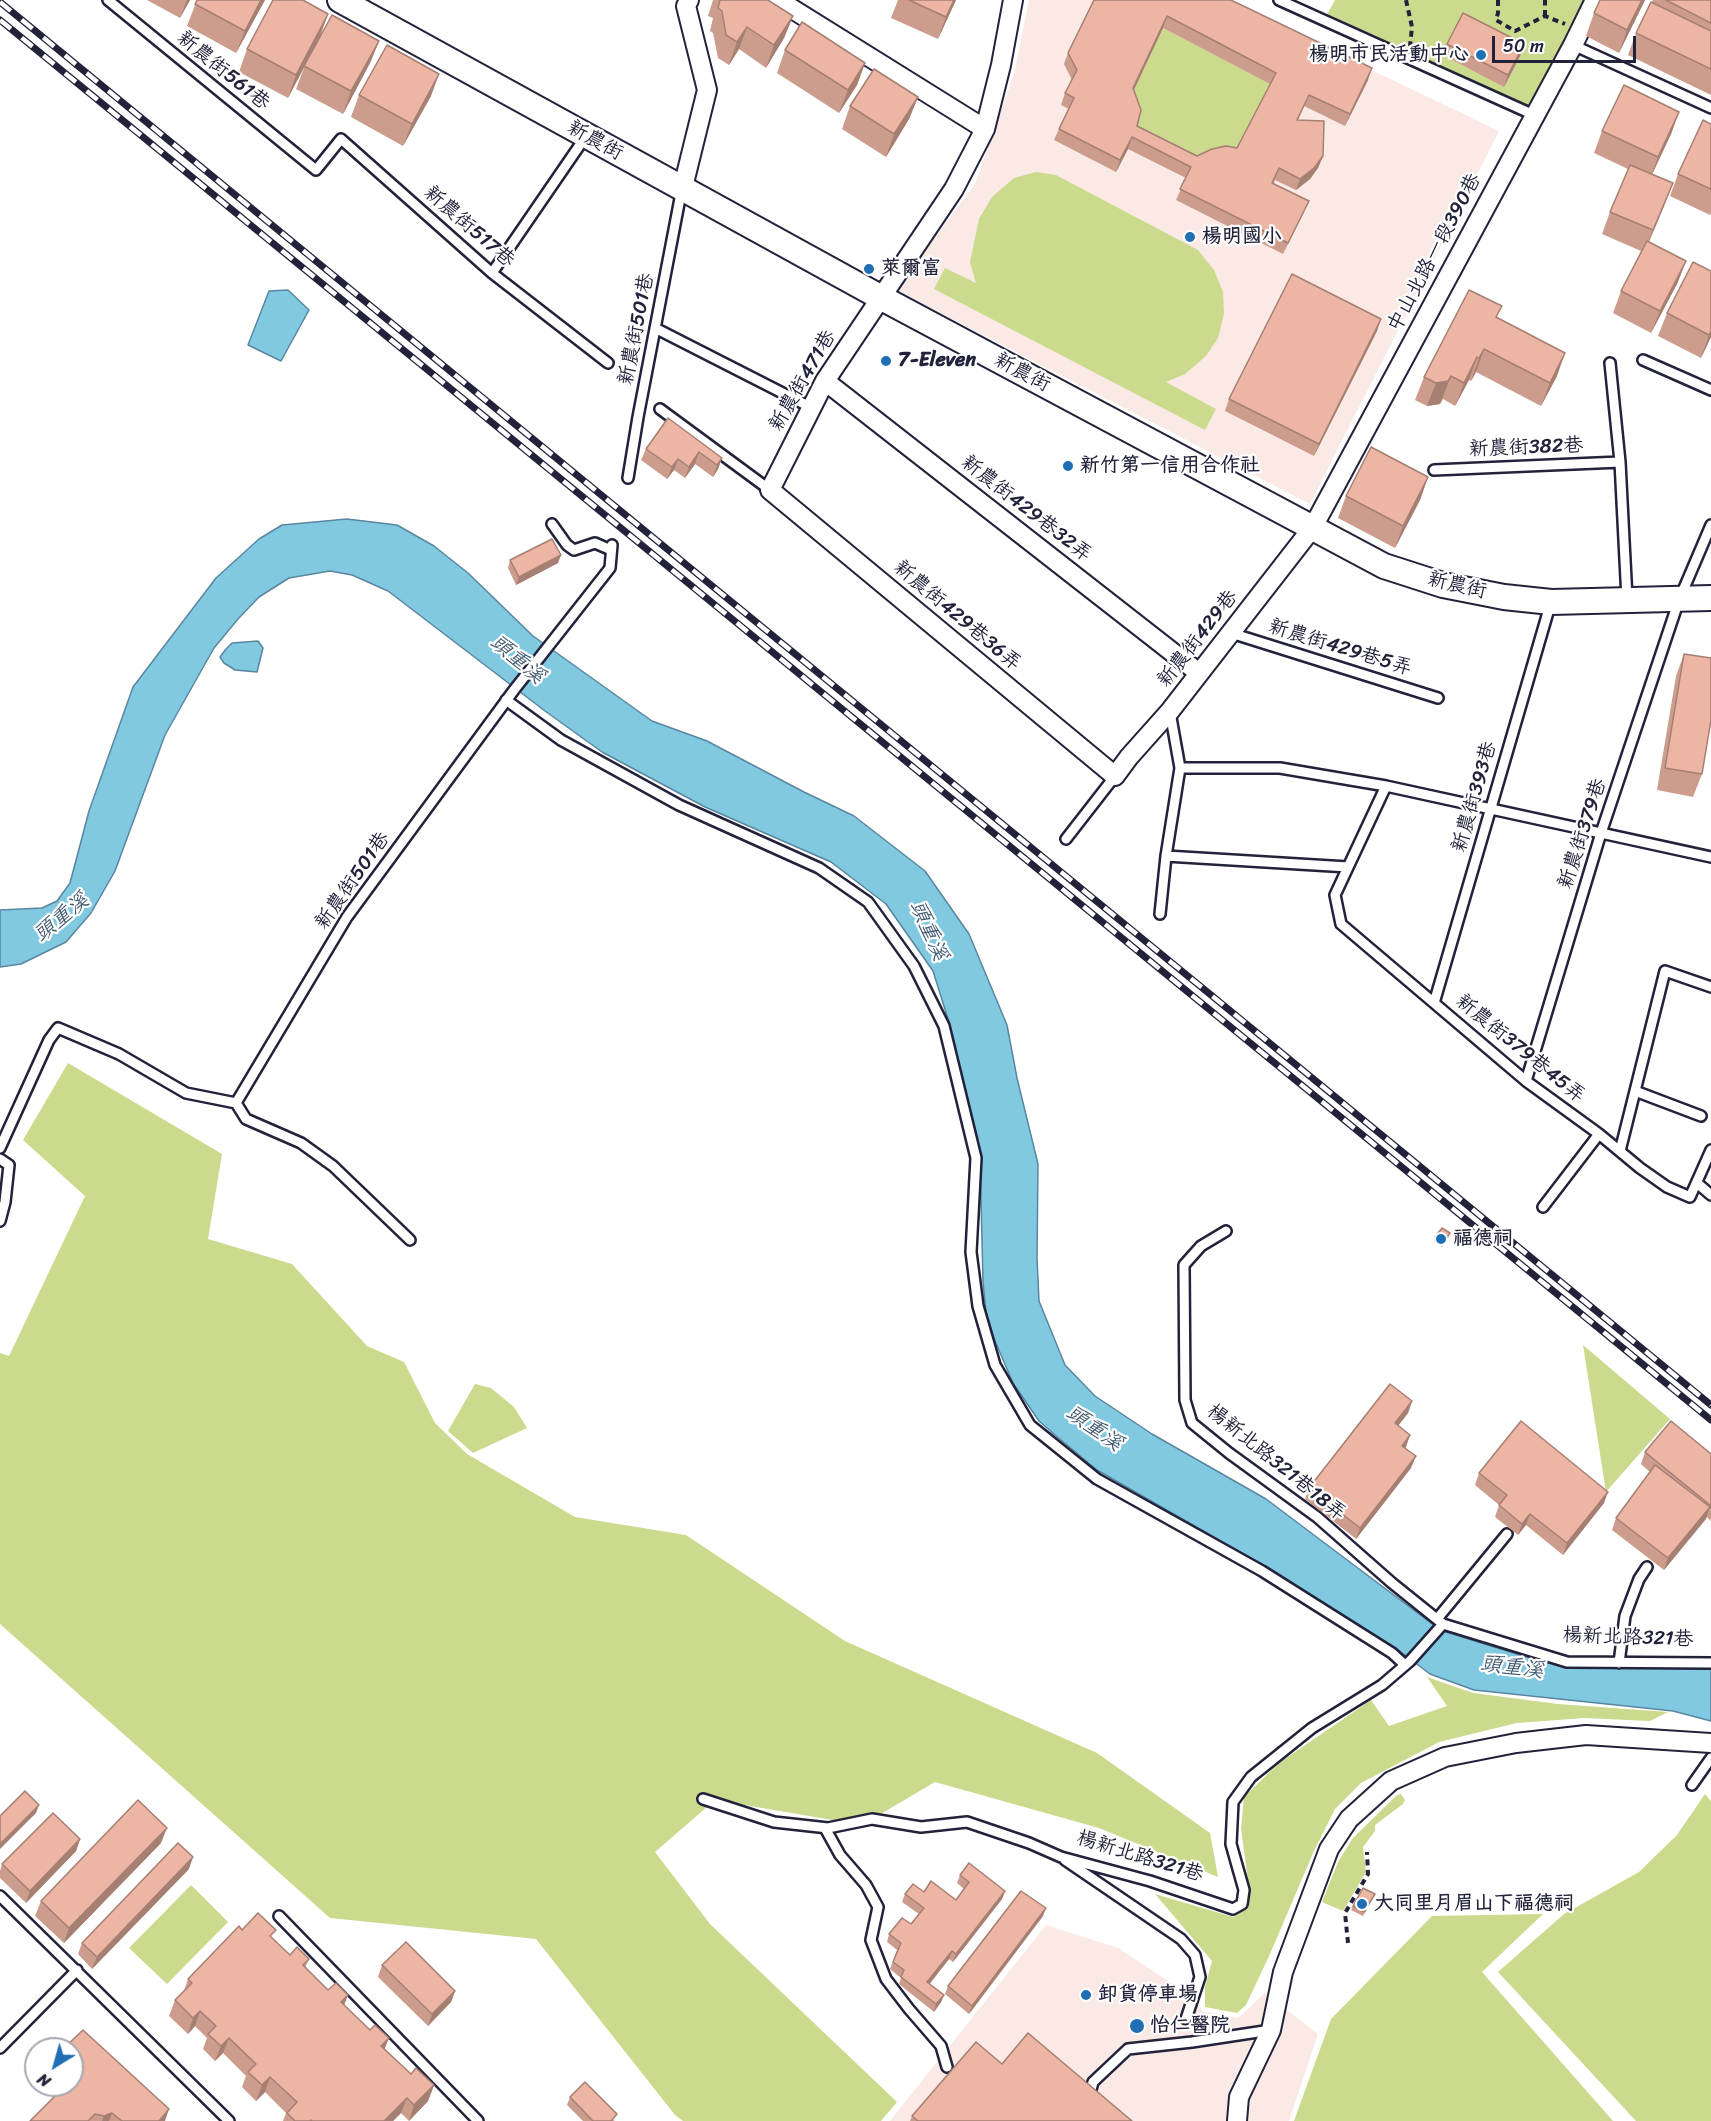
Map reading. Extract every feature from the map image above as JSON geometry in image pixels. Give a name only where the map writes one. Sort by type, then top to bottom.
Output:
[{"type":"street","name":"新農街","points":[[340,0],[880,297],[1384,566],[1443,585],[1504,597],[1551,602],[1711,598]]},
{"type":"street","points":[[682,187],[707,90],[686,6],[689,0]]},
{"type":"street","points":[[778,0],[985,129]]},
{"type":"street","name":"新農街471巷","points":[[770,490],[825,381],[954,189],[985,129],[1001,64],[1013,0]]},
{"type":"street","name":"中山北路一段390巷","points":[[1313,527],[1594,0]]},
{"type":"street","name":"新農街429巷32弄","points":[[825,381],[1199,673]]},
{"type":"street","name":"新農街429巷36弄","points":[[770,490],[1115,776]]},
{"type":"street","name":"新農街429巷","points":[[1115,776],[1170,711],[1313,527]]},
{"type":"street","points":[[1237,2121],[1239,2097],[1271,2030],[1283,1972],[1329,1849],[1349,1819],[1391,1781],[1445,1757],[1516,1743],[1586,1735],[1711,1743]]},
{"type":"lane","name":"新農街561巷","points":[[108,0],[316,170]]},
{"type":"lane","points":[[1280,0],[1534,115]]},
{"type":"lane","points":[[1576,37],[1711,108]]},
{"type":"lane","points":[[492,273],[586,136]]},
{"type":"lane","name":"新農街517巷","points":[[316,170],[340,139],[492,273],[608,363]]},
{"type":"lane","name":"新農街501巷","points":[[628,478],[682,187]]},
{"type":"lane","points":[[655,328],[812,408]]},
{"type":"lane","points":[[1644,360],[1711,390]]},
{"type":"lane","points":[[1610,363],[1620,462],[1627,599]]},
{"type":"lane","points":[[660,409],[770,490]]},
{"type":"lane","name":"新農街382巷","points":[[1434,470],[1620,462]]},
{"type":"lane","name":"新農街501巷","points":[[236,1103],[347,917],[506,700],[610,568],[612,548],[595,543],[574,550],[567,545],[552,524]]},
{"type":"lane","name":"新農街379巷","points":[[1526,1080],[1601,833],[1679,600],[1711,525]]},
{"type":"lane","name":"新農街393巷","points":[[1434,1003],[1551,602]]},
{"type":"lane","name":"新農街429巷5弄","points":[[1231,633],[1438,698]]},
{"type":"lane","points":[[506,700],[561,740],[679,805],[819,868],[868,902],[914,966],[944,1026],[976,1158],[971,1252],[978,1306],[995,1365],[1030,1425],[1097,1479],[1262,1571],[1408,1663],[1507,1534]]},
{"type":"lane","points":[[1160,914],[1166,856],[1180,768],[1170,711]]},
{"type":"lane","points":[[1180,768],[1280,768],[1386,786],[1711,857]]},
{"type":"lane","points":[[1066,839],[1115,776]]},
{"type":"lane","name":"新農街379巷45弄","points":[[1386,786],[1335,895],[1341,924],[1526,1080],[1599,1134],[1640,1168],[1667,1187],[1690,1197],[1696,1183]]},
{"type":"lane","points":[[1166,856],[1348,867]]},
{"type":"lane","points":[[1620,1151],[1665,971],[1711,987]]},
{"type":"lane","points":[[0,1148],[49,1040],[58,1028],[119,1054],[186,1092],[236,1103],[246,1119],[301,1143],[333,1166],[410,1240]]},
{"type":"lane","points":[[1635,1091],[1701,1116]]},
{"type":"lane","points":[[1543,1207],[1599,1134]]},
{"type":"lane","points":[[1711,1150],[1696,1183],[1711,1195]]},
{"type":"lane","points":[[0,1159],[9,1165],[5,1202],[0,1221]]},
{"type":"lane","name":"楊新北路321巷18弄","points":[[1226,1231],[1201,1246],[1184,1265],[1185,1400],[1192,1423],[1317,1517],[1440,1623]]},
{"type":"lane","points":[[1619,1663],[1625,1616],[1639,1580],[1647,1567]]},
{"type":"lane","name":"楊新北路321巷","points":[[1440,1623],[1567,1662],[1711,1663]]},
{"type":"lane","name":"楊新北路321巷","points":[[703,1799],[774,1822],[825,1828],[872,1819],[921,1827],[967,1822],[1029,1843],[1061,1857],[1150,1881],[1233,1909],[1242,1904],[1244,1890],[1231,1844],[1233,1802],[1251,1777],[1312,1728],[1382,1685],[1408,1663]]},
{"type":"lane","points":[[1692,1785],[1708,1771],[1711,1758]]},
{"type":"lane","points":[[825,1828],[840,1855],[866,1885],[878,1907],[871,1940],[886,1979],[941,2046],[948,2067]]},
{"type":"lane","points":[[1061,1857],[1090,1879],[1181,1939],[1195,1955],[1200,1977],[1186,2019]]},
{"type":"lane","points":[[0,1896],[230,2121]]},
{"type":"lane","points":[[279,1916],[478,2121]]},
{"type":"lane","points":[[0,2048],[77,1970]]},
{"type":"lane","points":[[1097,2105],[1089,2097],[1093,2082],[1105,2068],[1128,2049],[1271,2030]]},
{"type":"path","points":[[1406,0],[1412,27],[1412,39],[1407,58]]},
{"type":"path","points":[[1498,0],[1496,20],[1515,31],[1545,16]]},
{"type":"path","points":[[1545,0],[1545,16]]},
{"type":"path","points":[[1545,16],[1576,37]]},
{"type":"path","points":[[1347,1943],[1345,1913],[1368,1874],[1367,1852]]},
{"type":"shaded area","name":"楊明國小","points":[[1029,0],[1225,0],[1499,131],[1310,504],[896,290],[975,184],[1014,74]]},
{"type":"shaded area","name":"怡仁醫院","points":[[1046,1925],[1118,1948],[1191,1996],[1203,2011],[1238,2018],[1265,1993],[1318,2034],[1289,2121],[890,2121]]},
{"type":"green space","points":[[1335,0],[1594,0],[1534,115],[1324,20]]},
{"type":"green space","points":[[1163,28],[1272,85],[1233,159],[1207,160],[1133,138],[1129,100]]},
{"type":"green space","points":[[1036,172],[1056,175],[1198,250],[1214,270],[1223,292],[1224,314],[1218,338],[1206,356],[1185,374],[1166,382],[1216,409],[1205,430],[934,289],[945,268],[976,283],[970,262],[979,219],[992,197],[1014,178]]},
{"type":"green space","points":[[68,1063],[222,1154],[208,1239],[292,1264],[367,1346],[404,1362],[435,1423],[467,1454],[575,1517],[686,1535],[845,1641],[1097,1753],[1210,1833],[1218,1877],[1099,1828],[935,1782],[862,1825],[715,1800],[655,1852],[710,1924],[897,2102],[881,2121],[683,2121],[675,2115],[536,1939],[330,1918],[0,1624],[0,1353],[9,1356],[85,1196],[23,1140]]},
{"type":"green space","points":[[1583,1345],[1670,1419],[1606,1492]]},
{"type":"green space","points":[[475,1384],[491,1388],[514,1407],[527,1428],[473,1453],[448,1431]]},
{"type":"green space","points":[[1427,1677],[1473,1693],[1558,1704],[1668,1712],[1650,1721],[1584,1718],[1517,1723],[1439,1742],[1361,1783],[1335,1809],[1246,2005],[1237,2013],[1205,2007],[1205,1987],[1212,1961],[1155,1894],[1233,1917],[1248,1908],[1249,1887],[1241,1829],[1244,1797],[1279,1763],[1371,1700],[1389,1726],[1447,1706]]},
{"type":"green space","points":[[1401,1794],[1405,1800],[1403,1804],[1375,1825],[1375,1831],[1363,1847],[1366,1872],[1343,1911],[1322,1902],[1338,1862],[1353,1838],[1397,1795]]},
{"type":"green space","points":[[1705,1794],[1711,1801],[1711,2121],[1636,2121],[1498,1972],[1564,1914],[1639,1872],[1677,1835]]},
{"type":"green space","points":[[191,1885],[228,1922],[167,1984],[129,1948]]},
{"type":"green space","points":[[1543,1914],[1482,1972],[1613,2121],[1294,2121],[1331,2019],[1432,1916]]},
{"type":"water","points":[[288,290],[309,310],[281,361],[248,345],[269,291]]},
{"type":"water","name":"頭重溪","points":[[347,519],[397,525],[434,546],[468,573],[533,636],[652,721],[707,741],[854,816],[925,871],[969,934],[1007,1025],[1038,1164],[1039,1301],[1065,1365],[1095,1396],[1152,1434],[1266,1499],[1446,1632],[1533,1659],[1568,1667],[1711,1669],[1711,1721],[1673,1711],[1474,1690],[1430,1674],[1397,1649],[1254,1560],[1097,1470],[1055,1435],[1039,1421],[1013,1383],[995,1341],[986,1312],[983,1282],[980,1158],[949,1022],[933,971],[886,904],[831,862],[705,807],[602,752],[388,591],[352,575],[330,571],[289,578],[259,597],[238,619],[214,648],[165,735],[115,871],[91,913],[66,942],[21,964],[0,967],[0,910],[42,908],[57,901],[70,883],[89,811],[133,687],[216,578],[259,539],[282,525]]},
{"type":"water","points":[[258,641],[263,648],[257,672],[235,670],[224,663],[220,657],[232,643]]},
{"type":"building","points":[[197,0],[261,0],[245,31],[195,4]]},
{"type":"building","points":[[273,0],[303,0],[328,14],[296,75],[247,49]]},
{"type":"building","points":[[720,0],[768,0],[793,16],[774,45],[747,27],[737,42],[726,35],[722,11],[718,8]]},
{"type":"building","points":[[909,0],[954,0],[946,17]]},
{"type":"building","points":[[1094,0],[1231,0],[1372,68],[1350,114],[1309,95],[1297,120],[1324,121],[1323,156],[1314,168],[1300,179],[1279,168],[1272,183],[1309,201],[1288,243],[1180,189],[1191,167],[1132,137],[1120,160],[1059,129],[1074,98],[1065,93],[1077,70],[1068,53]],"holes":[[[1167,16],[1276,73],[1237,148],[1226,146],[1197,156],[1137,126],[1141,110],[1133,88]]]},
{"type":"building","points":[[1600,0],[1642,0],[1627,30],[1594,13]]},
{"type":"building","points":[[1666,0],[1711,0],[1711,23]]},
{"type":"building","points":[[1651,2],[1711,31],[1711,69],[1636,33]]},
{"type":"building","name":"楊明市民活動中心","points":[[1463,13],[1524,44],[1508,75],[1447,44]]},
{"type":"building","points":[[332,15],[379,41],[351,91],[304,66]]},
{"type":"building","points":[[802,22],[865,63],[848,90],[785,50]]},
{"type":"building","points":[[387,45],[439,74],[412,124],[359,95]]},
{"type":"building","points":[[874,69],[918,97],[894,134],[850,106]]},
{"type":"building","points":[[1624,85],[1679,112],[1658,157],[1602,131]]},
{"type":"building","points":[[1703,120],[1711,124],[1711,189],[1678,174]]},
{"type":"building","points":[[1630,165],[1673,183],[1653,230],[1610,212]]},
{"type":"building","points":[[1647,241],[1686,261],[1660,311],[1621,291]]},
{"type":"building","points":[[1693,262],[1711,271],[1711,331],[1709,335],[1667,313]]},
{"type":"building","points":[[1292,274],[1381,319],[1319,444],[1229,399]]},
{"type":"building","points":[[1469,290],[1502,306],[1496,317],[1565,353],[1550,383],[1484,349],[1479,358],[1477,357],[1464,383],[1451,376],[1448,381],[1436,383],[1424,377]]},
{"type":"building","points":[[668,418],[722,458],[717,465],[699,452],[689,467],[678,459],[672,467],[646,449]]},
{"type":"building","points":[[1371,447],[1428,477],[1403,526],[1346,496]]},
{"type":"building","points":[[552,539],[561,555],[519,577],[510,560]]},
{"type":"building","points":[[1684,654],[1711,658],[1711,720],[1702,774],[1665,768]]},
{"type":"building","points":[[1442,1228],[1450,1233],[1443,1243],[1435,1237]]},
{"type":"building","points":[[1390,1384],[1412,1401],[1395,1423],[1410,1435],[1402,1446],[1416,1456],[1360,1528],[1309,1488]]},
{"type":"building","points":[[1521,1421],[1608,1492],[1567,1543],[1530,1514],[1522,1524],[1499,1505],[1507,1495],[1479,1473]]},
{"type":"building","points":[[1671,1421],[1711,1454],[1711,1506],[1645,1452]]},
{"type":"building","points":[[1655,1465],[1710,1507],[1668,1558],[1616,1518]]},
{"type":"building","points":[[25,1791],[39,1805],[0,1844],[0,1816]]},
{"type":"building","points":[[138,1800],[167,1828],[69,1928],[41,1901]]},
{"type":"building","points":[[53,1813],[80,1839],[30,1891],[2,1864]]},
{"type":"building","points":[[178,1843],[193,1857],[97,1957],[82,1943]]},
{"type":"building","points":[[969,1863],[1005,1891],[956,1954],[952,1951],[927,1982],[944,1995],[936,2004],[901,1977],[904,1970],[893,1962],[901,1943],[889,1934],[902,1918],[911,1924],[924,1908],[905,1894],[913,1884],[924,1892],[931,1881],[956,1900],[969,1882],[960,1875]]},
{"type":"building","name":"大同里月眉山下福德祠","points":[[1363,1888],[1375,1894],[1364,1912],[1353,1906]]},
{"type":"building","points":[[1021,1891],[1046,1908],[972,2006],[948,1986]]},
{"type":"building","points":[[258,1913],[276,1930],[270,1936],[290,1955],[297,1947],[309,1959],[303,1965],[328,1990],[336,1983],[348,1995],[341,2002],[370,2030],[375,2025],[389,2038],[381,2046],[411,2074],[416,2068],[434,2085],[414,2105],[407,2098],[384,2121],[295,2121],[287,2113],[297,2102],[270,2077],[262,2085],[248,2072],[256,2064],[229,2038],[221,2046],[208,2034],[216,2026],[200,2011],[193,2018],[175,2000],[192,1983],[188,1979],[239,1926],[242,1930]]},
{"type":"building","points":[[406,1942],[455,1991],[432,2014],[382,1965]]},
{"type":"building","points":[[83,2030],[169,2109],[159,2121],[122,2121],[112,2113],[104,2116],[95,2114],[88,2121],[30,2121],[54,2097],[84,2097],[84,2037],[76,2037]]},
{"type":"building","points":[[1028,2033],[1132,2121],[918,2121],[912,2116],[976,2042],[1002,2064]]},
{"type":"building","points":[[585,2082],[617,2114],[611,2121],[593,2121],[570,2097]]},
{"type":"railway","points":[[0,2],[1711,1405]]},
{"type":"railway","points":[[0,20],[1711,1420]]},
{"type":"place","name":"楊明市民活動中心","points":[[1481,55]]},
{"type":"place","name":"楊明國小","points":[[1190,237]]},
{"type":"place","name":"萊爾富","points":[[869,269]]},
{"type":"place","name":"7-Eleven","points":[[886,361]]},
{"type":"place","name":"新竹第一信用合作社","points":[[1068,466]]},
{"type":"place","name":"福德祠","points":[[1441,1239]]},
{"type":"place","name":"大同里月眉山下福德祠","points":[[1362,1904]]},
{"type":"place","name":"卸貨停車場","points":[[1086,1995]]},
{"type":"place","name":"怡仁醫院","points":[[1137,2026]]}]
